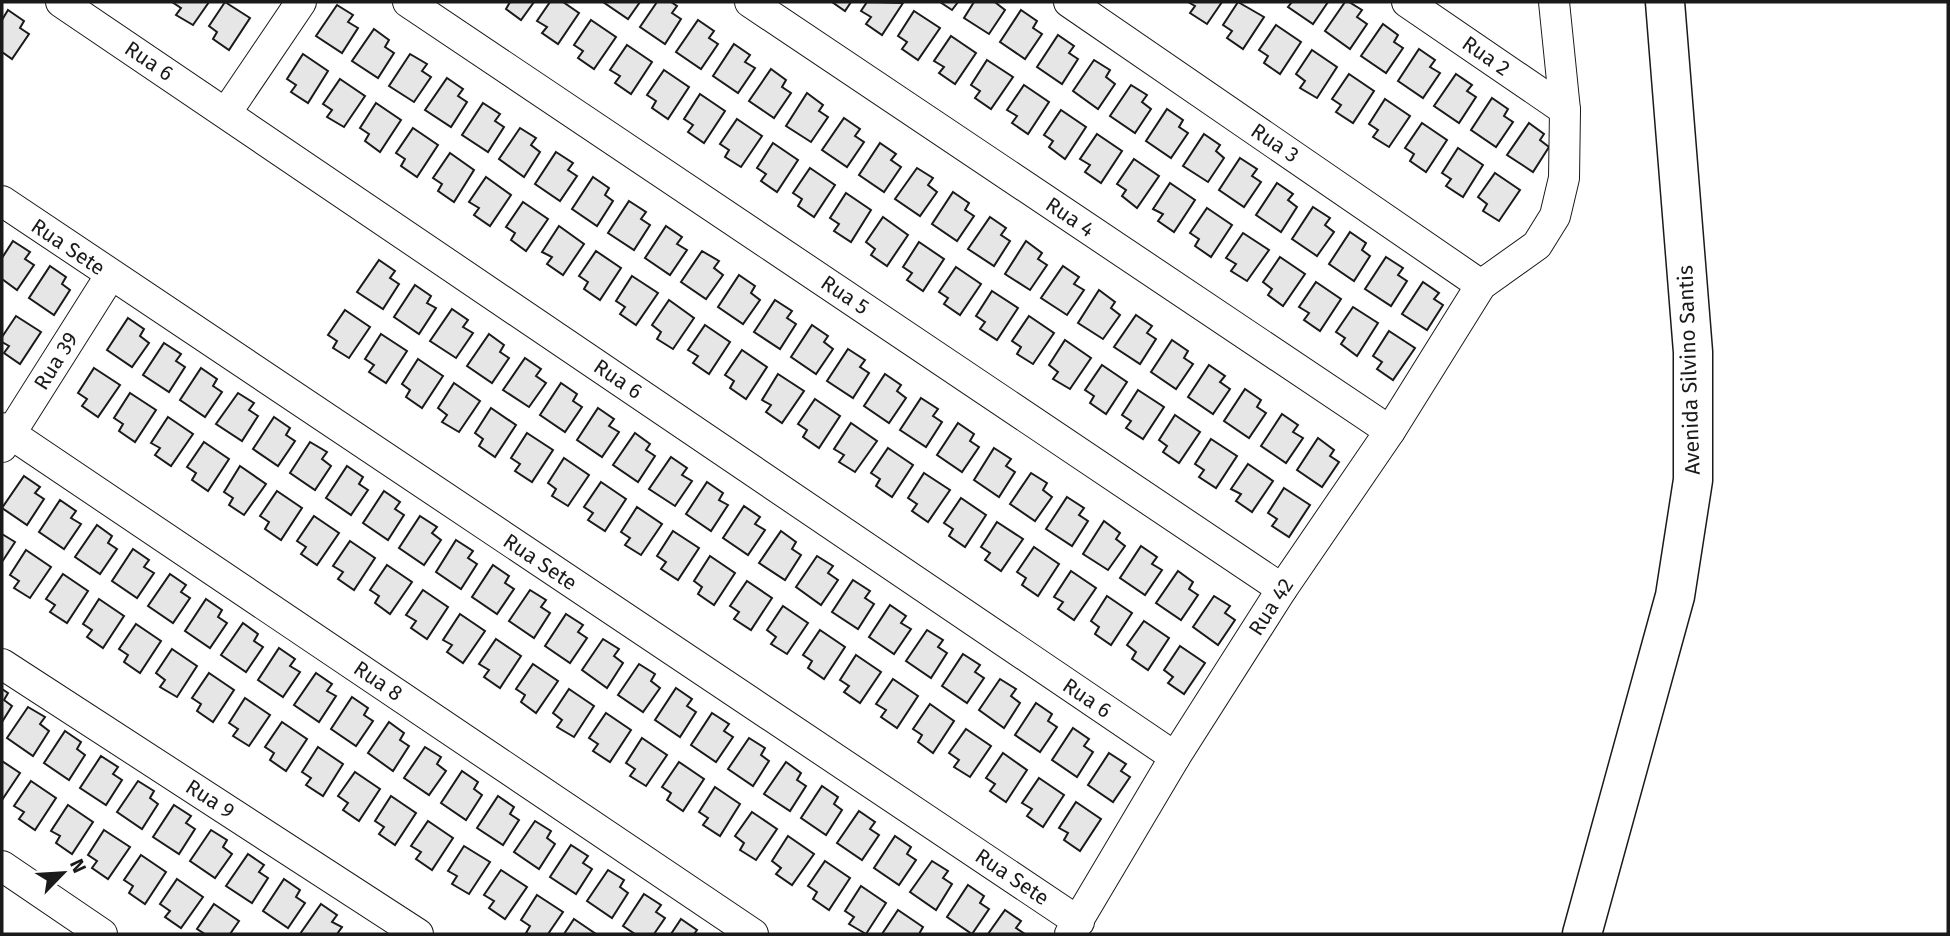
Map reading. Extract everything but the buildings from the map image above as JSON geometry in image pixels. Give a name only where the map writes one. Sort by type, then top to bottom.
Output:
[{"type":"main road","name":"Avenida Silvino Santis","points":[[1582,934],[1675,596],[1693,480],[1693,352],[1665,2]]},
{"type":"street","name":"Rua 6","points":[[61,2],[1175,757]]},
{"type":"street","points":[[226,113],[301,2]]},
{"type":"street","name":"Rua 5","points":[[408,2],[1282,589]]},
{"type":"street","name":"Rua 4","points":[[750,2],[1390,431]]},
{"type":"street","name":"Rua 3","points":[[1069,2],[1481,285]]},
{"type":"street","name":"Rua 2","points":[[1407,2],[1565,110]]},
{"type":"street","points":[[1481,285],[1537,245],[1555,216],[1564,178],[1565,110],[1554,2]]},
{"type":"street","name":"Rua Sete","points":[[2,201],[1074,928]]},
{"type":"street","name":"Rua 39","points":[[4,436],[110,276]]},
{"type":"street","name":"Rua 42","points":[[1074,928],[1175,757],[1282,589],[1390,431],[1481,285]]},
{"type":"street","name":"Rua 8","points":[[4,436],[753,934]]},
{"type":"street","name":"Rua 9","points":[[2,664],[418,934]]},
{"type":"street","points":[[2,866],[102,934]]}]
